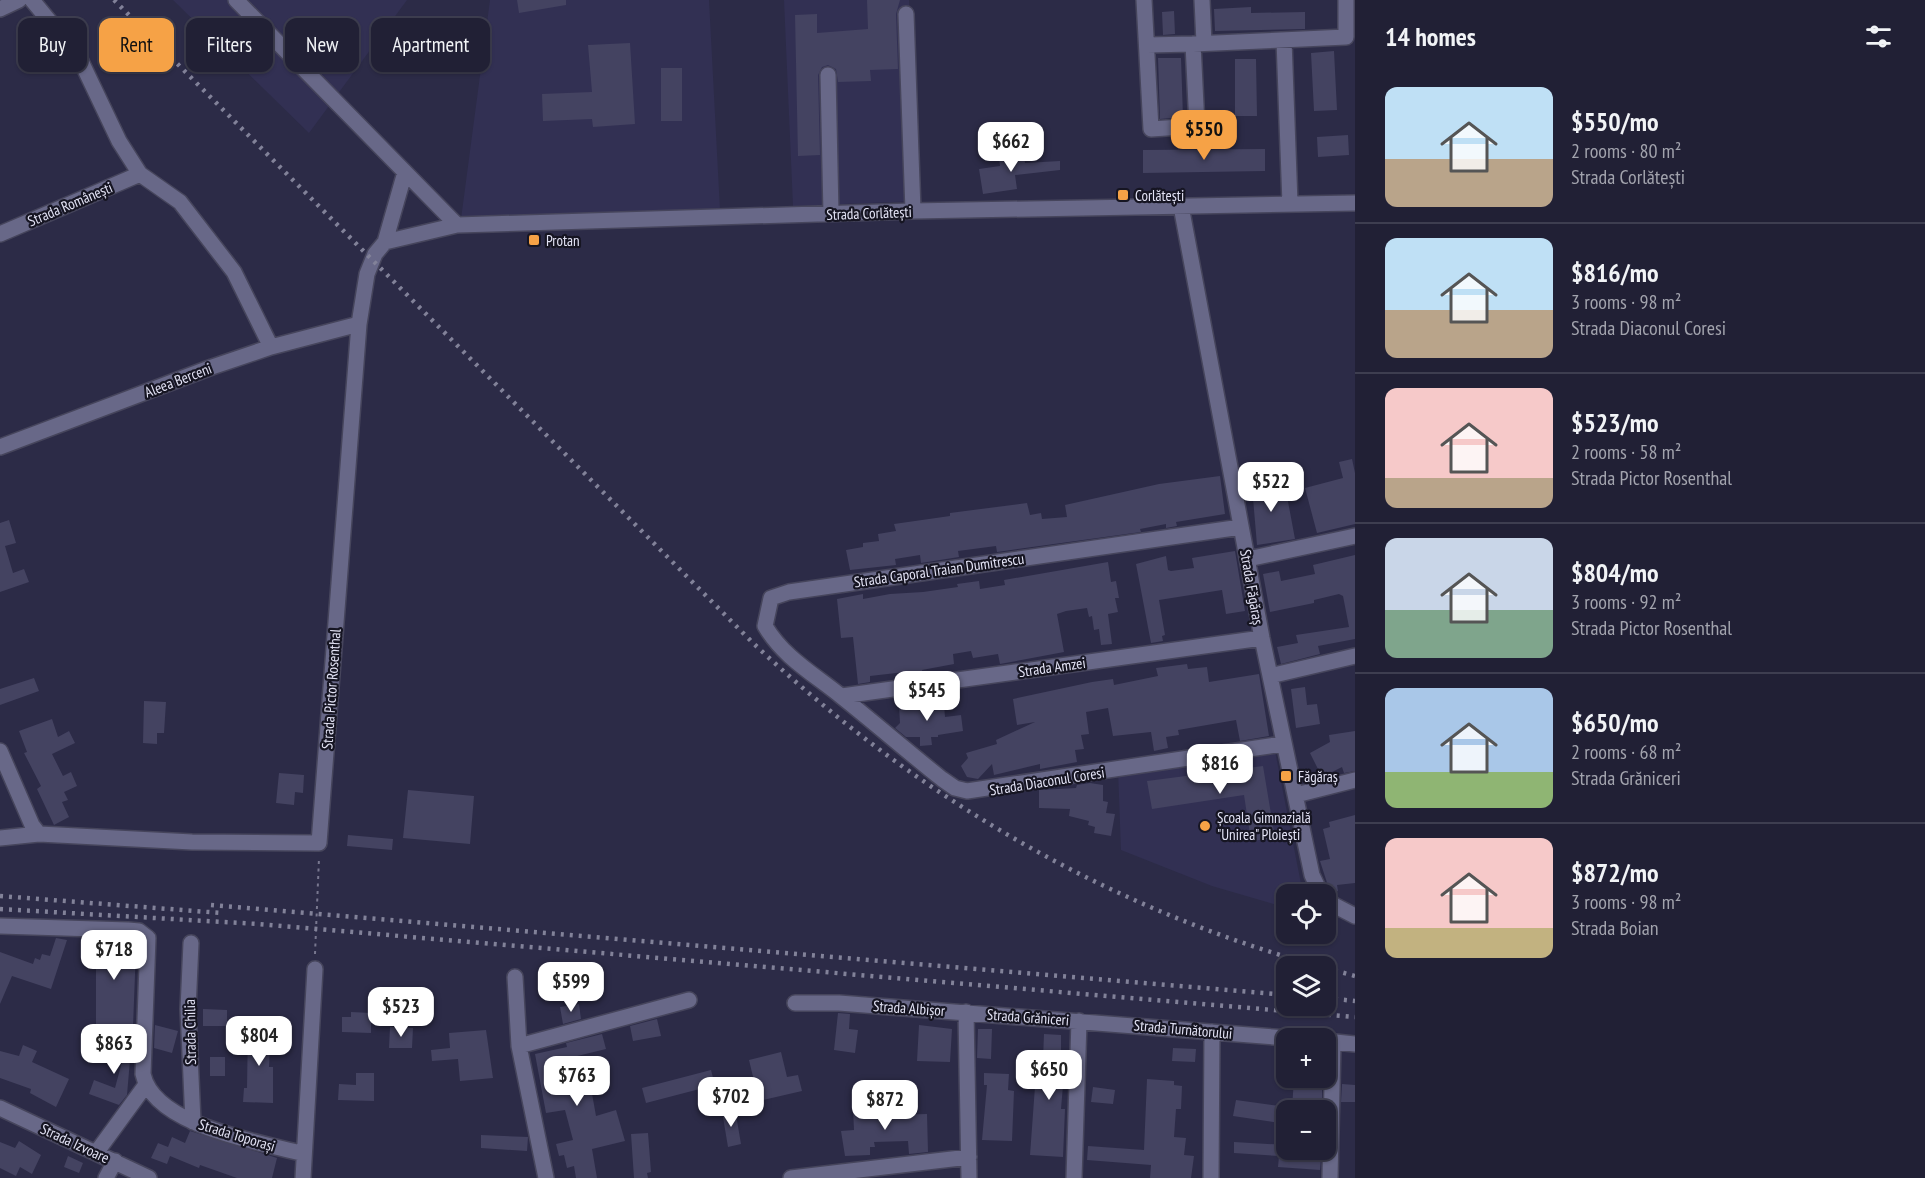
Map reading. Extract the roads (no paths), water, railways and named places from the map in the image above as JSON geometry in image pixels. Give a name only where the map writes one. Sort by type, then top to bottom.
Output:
[{"type":"street","points":[[0,9],[19,0]]},
{"type":"street","points":[[32,0],[79,57],[119,141],[140,174],[180,202],[234,272],[271,347]]},
{"type":"street","points":[[236,0],[457,225]]},
{"type":"street","points":[[1144,0],[1151,129],[1197,126],[1198,44],[1202,0]]},
{"type":"street","points":[[1147,45],[1346,37],[1346,0]]},
{"type":"street","points":[[906,14],[913,211]]},
{"type":"street","points":[[1284,40],[1290,204]]},
{"type":"street","points":[[828,75],[831,214]]},
{"type":"street","name":"Strada Pictor Rosenthal","points":[[39,834],[192,842],[319,843],[359,324],[371,261],[385,242],[405,172]]},
{"type":"street","name":"Strada Românești","points":[[0,234],[140,174]]},
{"type":"street","name":"Strada Corlătești","points":[[385,242],[457,225],[913,211],[1355,203]]},
{"type":"street","name":"Strada Făgăraș","points":[[1181,206],[1283,744],[1316,884]]},
{"type":"street","name":"Aleea Berceni","points":[[0,447],[271,347],[359,324]]},
{"type":"street","name":"Strada Caporal Traian Dumitrescu","points":[[842,696],[775,644],[765,627],[771,598],[789,591],[1241,527]]},
{"type":"street","points":[[1248,560],[1355,536]]},
{"type":"street","name":"Strada Amzei","points":[[842,696],[1262,638]]},
{"type":"street","points":[[1270,676],[1355,656]]},
{"type":"street","name":"Strada Diaconul Coresi","points":[[842,696],[942,779],[955,788],[967,791],[1283,744]]},
{"type":"street","points":[[0,751],[32,825],[39,834]]},
{"type":"street","points":[[1296,795],[1355,780]]},
{"type":"street","points":[[0,838],[39,834]]},
{"type":"street","points":[[1336,906],[1355,916]]},
{"type":"street","points":[[0,926],[128,930],[144,933],[148,938],[143,1074],[145,1086],[96,1153]]},
{"type":"street","name":"Strada Chilia","points":[[191,943],[188,1009],[193,1122]]},
{"type":"street","points":[[303,1178],[315,969]]},
{"type":"street","points":[[515,977],[519,1046],[546,1178]]},
{"type":"street","points":[[519,1046],[689,1000]]},
{"type":"street","name":"Strada Albișor","points":[[795,1003],[839,1003],[966,1012],[969,1178]]},
{"type":"street","name":"Strada Grăniceri","points":[[966,1012],[1078,1021],[1074,1178]]},
{"type":"street","name":"Strada Turnătorului","points":[[1078,1021],[1276,1037]]},
{"type":"street","points":[[1210,1178],[1212,1032]]},
{"type":"street","points":[[1336,1042],[1355,1044]]},
{"type":"street","name":"Strada Toporași","points":[[145,1086],[163,1104],[193,1122],[304,1154]]},
{"type":"street","points":[[1330,1088],[1330,1178]]},
{"type":"street","name":"Strada Izvoare","points":[[0,1108],[149,1178]]},
{"type":"street","points":[[792,1178],[969,1157]]},
{"type":"street","points":[[106,1178],[115,1161]]},
{"type":"railway","points":[[114,0],[753,643],[815,698],[879,749],[946,796],[1016,839],[1088,878],[1162,912],[1286,956]]},
{"type":"railway","points":[[0,896],[221,913]]},
{"type":"railway","points":[[211,905],[1276,994]]},
{"type":"railway","points":[[0,909],[258,924],[1355,1017]]},
{"type":"railway","points":[[1336,971],[1355,976]]},
{"type":"railway","points":[[1336,999],[1355,1001]]},
{"type":"place","name":"Corlătești","points":[[1123,195]]},
{"type":"place","name":"Protan","points":[[534,240]]},
{"type":"place","name":"Făgăraș","points":[[1286,776]]},
{"type":"place","name":"Școala Gimnazială \"Unirea\" Ploiești","points":[[1205,826]]}]
